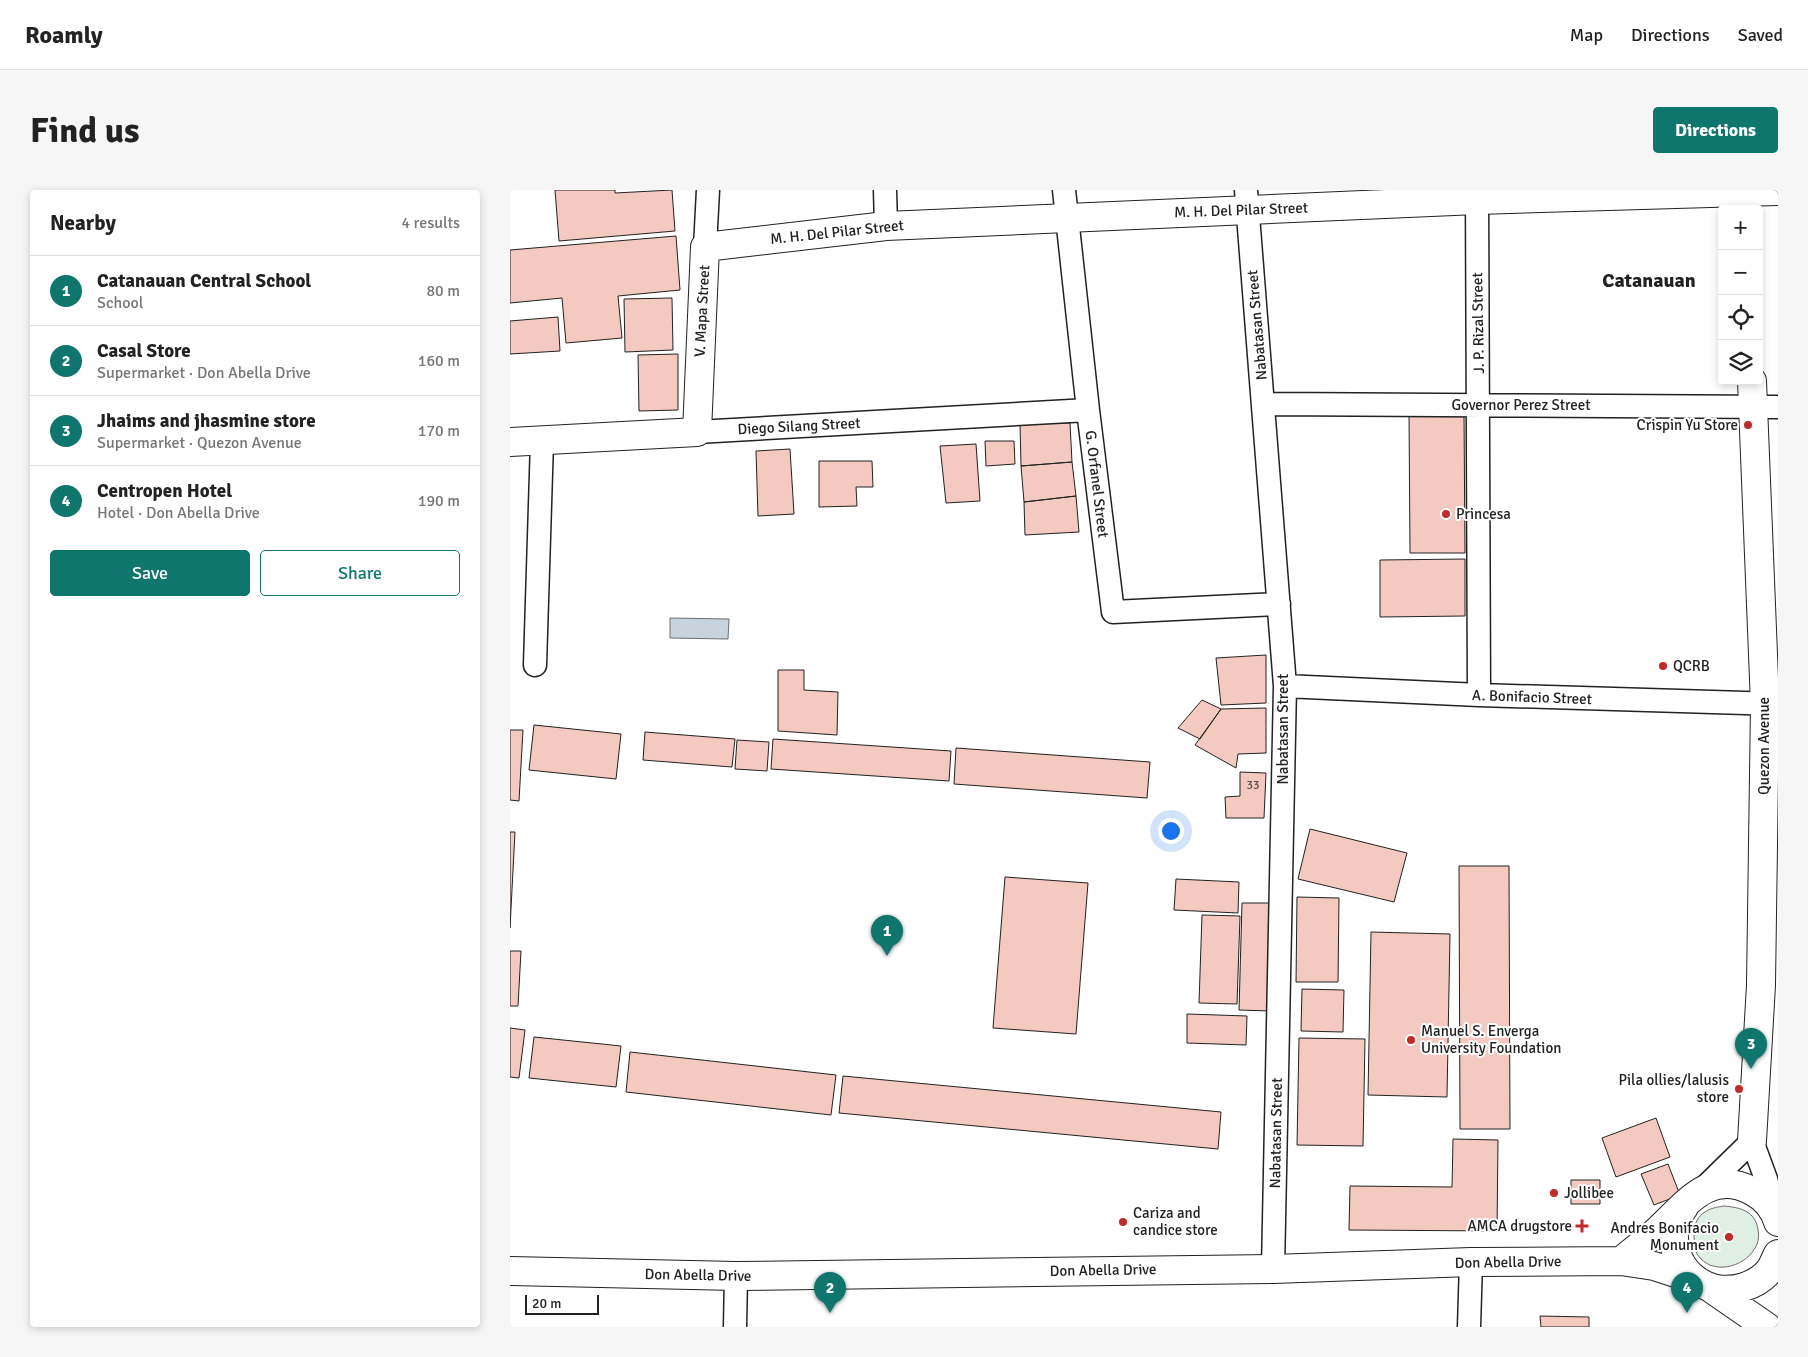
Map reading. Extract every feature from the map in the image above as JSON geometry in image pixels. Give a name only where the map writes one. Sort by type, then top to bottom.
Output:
[{"type":"street","name":"V. Mapa Street","points":[[697,432],[708,190]]},
{"type":"street","points":[[885,190],[886,226]]},
{"type":"street","name":"G. Orfanel Street","points":[[1064,190],[1088,410],[1113,612],[1279,604]]},
{"type":"street","name":"M. H. Del Pilar Street","points":[[705,247],[886,226],[1067,217],[1246,200],[1477,195],[1746,197],[1778,191]]},
{"type":"street","name":"J. P. Rizal Street","points":[[1477,195],[1479,695]]},
{"type":"street","name":"Nabatasan Street","points":[[1246,200],[1285,686],[1273,1269]]},
{"type":"street","name":"Governor Perez Street","points":[[1263,404],[1479,405],[1761,398]]},
{"type":"street","name":"Quezon Avenue","points":[[1761,398],[1772,704],[1761,985],[1752,1141],[1772,1179],[1776,1217]]},
{"type":"street","name":"Diego Silang Street","points":[[510,442],[1088,410]]},
{"type":"street","points":[[535,665],[542,440]]},
{"type":"street","name":"A. Bonifacio Street","points":[[1285,686],[1479,695],[1772,704]]},
{"type":"street","points":[[1621,1260],[1655,1233],[1752,1141]]},
{"type":"street","points":[[1767,1327],[1703,1284],[1680,1263],[1673,1243],[1675,1222],[1693,1197],[1722,1184],[1743,1186],[1761,1195],[1776,1217]]},
{"type":"street","points":[[1703,1284],[1733,1291],[1753,1284],[1769,1271],[1778,1254]]},
{"type":"street","name":"Don Abella Drive","points":[[510,1271],[736,1276],[1273,1269],[1470,1262],[1621,1260],[1654,1266],[1703,1284]]},
{"type":"street","points":[[1469,1327],[1470,1262]]},
{"type":"street","points":[[735,1327],[736,1276]]},
{"type":"green space","points":[[1724,1206],[1739,1208],[1749,1213],[1758,1227],[1759,1236],[1757,1245],[1750,1255],[1736,1264],[1719,1267],[1703,1261],[1697,1254],[1694,1231],[1700,1216],[1707,1211]]},
{"type":"shaded area","points":[[670,618],[729,619],[728,639],[670,638]]},
{"type":"building","points":[[555,190],[615,190],[615,193],[672,190],[675,231],[559,241]]},
{"type":"building","points":[[676,236],[680,290],[618,296],[622,338],[566,343],[562,298],[510,303],[510,250]]},
{"type":"building","points":[[672,298],[673,350],[625,352],[624,299]]},
{"type":"building","points":[[558,317],[560,351],[510,354],[510,321]]},
{"type":"building","points":[[678,354],[678,410],[639,411],[638,355]]},
{"type":"building","points":[[1464,412],[1465,553],[1410,553],[1409,413]]},
{"type":"building","points":[[1070,423],[1072,462],[1021,466],[1020,424]]},
{"type":"building","points":[[985,441],[1014,441],[1015,464],[986,466]]},
{"type":"building","points":[[976,444],[980,501],[946,503],[940,446]]},
{"type":"building","points":[[790,449],[794,514],[758,516],[756,451]]},
{"type":"building","points":[[819,461],[872,461],[873,487],[856,487],[857,506],[819,507]]},
{"type":"building","points":[[1072,462],[1076,496],[1024,502],[1021,466]]},
{"type":"building","points":[[1076,496],[1079,532],[1025,535],[1024,502]]},
{"type":"building","points":[[1465,559],[1465,616],[1380,617],[1380,560]]},
{"type":"building","points":[[1266,655],[1266,703],[1221,705],[1216,658]]},
{"type":"building","points":[[778,670],[804,670],[804,690],[838,692],[837,735],[778,731]]},
{"type":"building","points":[[1202,700],[1221,709],[1200,739],[1178,728]]},
{"type":"building","points":[[1266,708],[1266,753],[1238,754],[1236,768],[1195,745],[1221,709]]},
{"type":"building","points":[[534,725],[621,734],[616,779],[529,770]]},
{"type":"building","points":[[510,730],[523,730],[519,801],[510,800]]},
{"type":"building","points":[[645,732],[735,739],[732,767],[643,760]]},
{"type":"building","points":[[773,739],[951,751],[949,781],[771,769]]},
{"type":"building","points":[[737,740],[769,742],[767,771],[735,769]]},
{"type":"building","points":[[956,748],[1150,762],[1147,798],[954,784]]},
{"type":"building","points":[[1240,772],[1266,773],[1264,818],[1226,818],[1225,797],[1240,796]]},
{"type":"building","points":[[1310,829],[1407,853],[1394,902],[1298,879]]},
{"type":"building","points":[[510,832],[515,832],[510,928]]},
{"type":"building","points":[[1459,866],[1509,866],[1510,1129],[1460,1129]]},
{"type":"building","points":[[1005,877],[1088,883],[1076,1034],[993,1028]]},
{"type":"building","points":[[1176,879],[1239,882],[1238,913],[1174,910]]},
{"type":"building","points":[[1297,897],[1339,898],[1338,982],[1296,982]]},
{"type":"building","points":[[1242,903],[1273,903],[1270,1011],[1239,1010]]},
{"type":"building","points":[[1202,915],[1240,916],[1237,1004],[1199,1003]]},
{"type":"building","points":[[1371,932],[1450,934],[1447,1097],[1368,1095]]},
{"type":"building","points":[[510,951],[521,951],[518,1006],[510,1006]]},
{"type":"building","points":[[1302,989],[1344,990],[1343,1032],[1301,1031]]},
{"type":"building","points":[[1187,1014],[1247,1016],[1246,1045],[1187,1043]]},
{"type":"building","points":[[510,1028],[525,1030],[519,1078],[510,1077]]},
{"type":"building","points":[[534,1037],[621,1046],[616,1087],[529,1078]]},
{"type":"building","points":[[1299,1038],[1365,1039],[1363,1146],[1297,1145]]},
{"type":"building","points":[[630,1052],[836,1075],[831,1115],[626,1092]]},
{"type":"building","points":[[843,1076],[1221,1112],[1218,1149],[839,1113]]},
{"type":"building","points":[[1656,1118],[1670,1157],[1616,1177],[1602,1138]]},
{"type":"building","points":[[1453,1139],[1498,1140],[1497,1231],[1349,1230],[1350,1186],[1452,1187]]},
{"type":"building","points":[[1668,1164],[1680,1195],[1654,1205],[1641,1174]]},
{"type":"building","points":[[1571,1180],[1600,1180],[1600,1204],[1571,1204]]},
{"type":"building","points":[[1540,1316],[1589,1317],[1589,1327],[1541,1327]]},
{"type":"place","name":"Crispin Yu Store","points":[[1748,425]]},
{"type":"place","name":"Princesa","points":[[1446,514]]},
{"type":"place","name":"QCRB","points":[[1663,666]]},
{"type":"place","name":"Catanauan Central School","points":[[887,956]]},
{"type":"place","name":"Manuel S. Enverga University Foundation","points":[[1411,1040]]},
{"type":"place","name":"Jhaims and jhasmine store","points":[[1751,1069]]},
{"type":"place","name":"Pila ollies/lalusis store","points":[[1739,1089]]},
{"type":"place","name":"Jollibee","points":[[1554,1193]]},
{"type":"place","name":"Cariza and candice store","points":[[1123,1222]]},
{"type":"place","name":"AMCA drugstore","points":[[1582,1226]]},
{"type":"place","name":"Andres Bonifacio Monument","points":[[1729,1237]]},
{"type":"place","name":"Casal Store","points":[[830,1313]]},
{"type":"place","name":"Centropen Hotel","points":[[1687,1313]]},
{"type":"district","name":"Catanauan","points":[[1649,280]]}]
